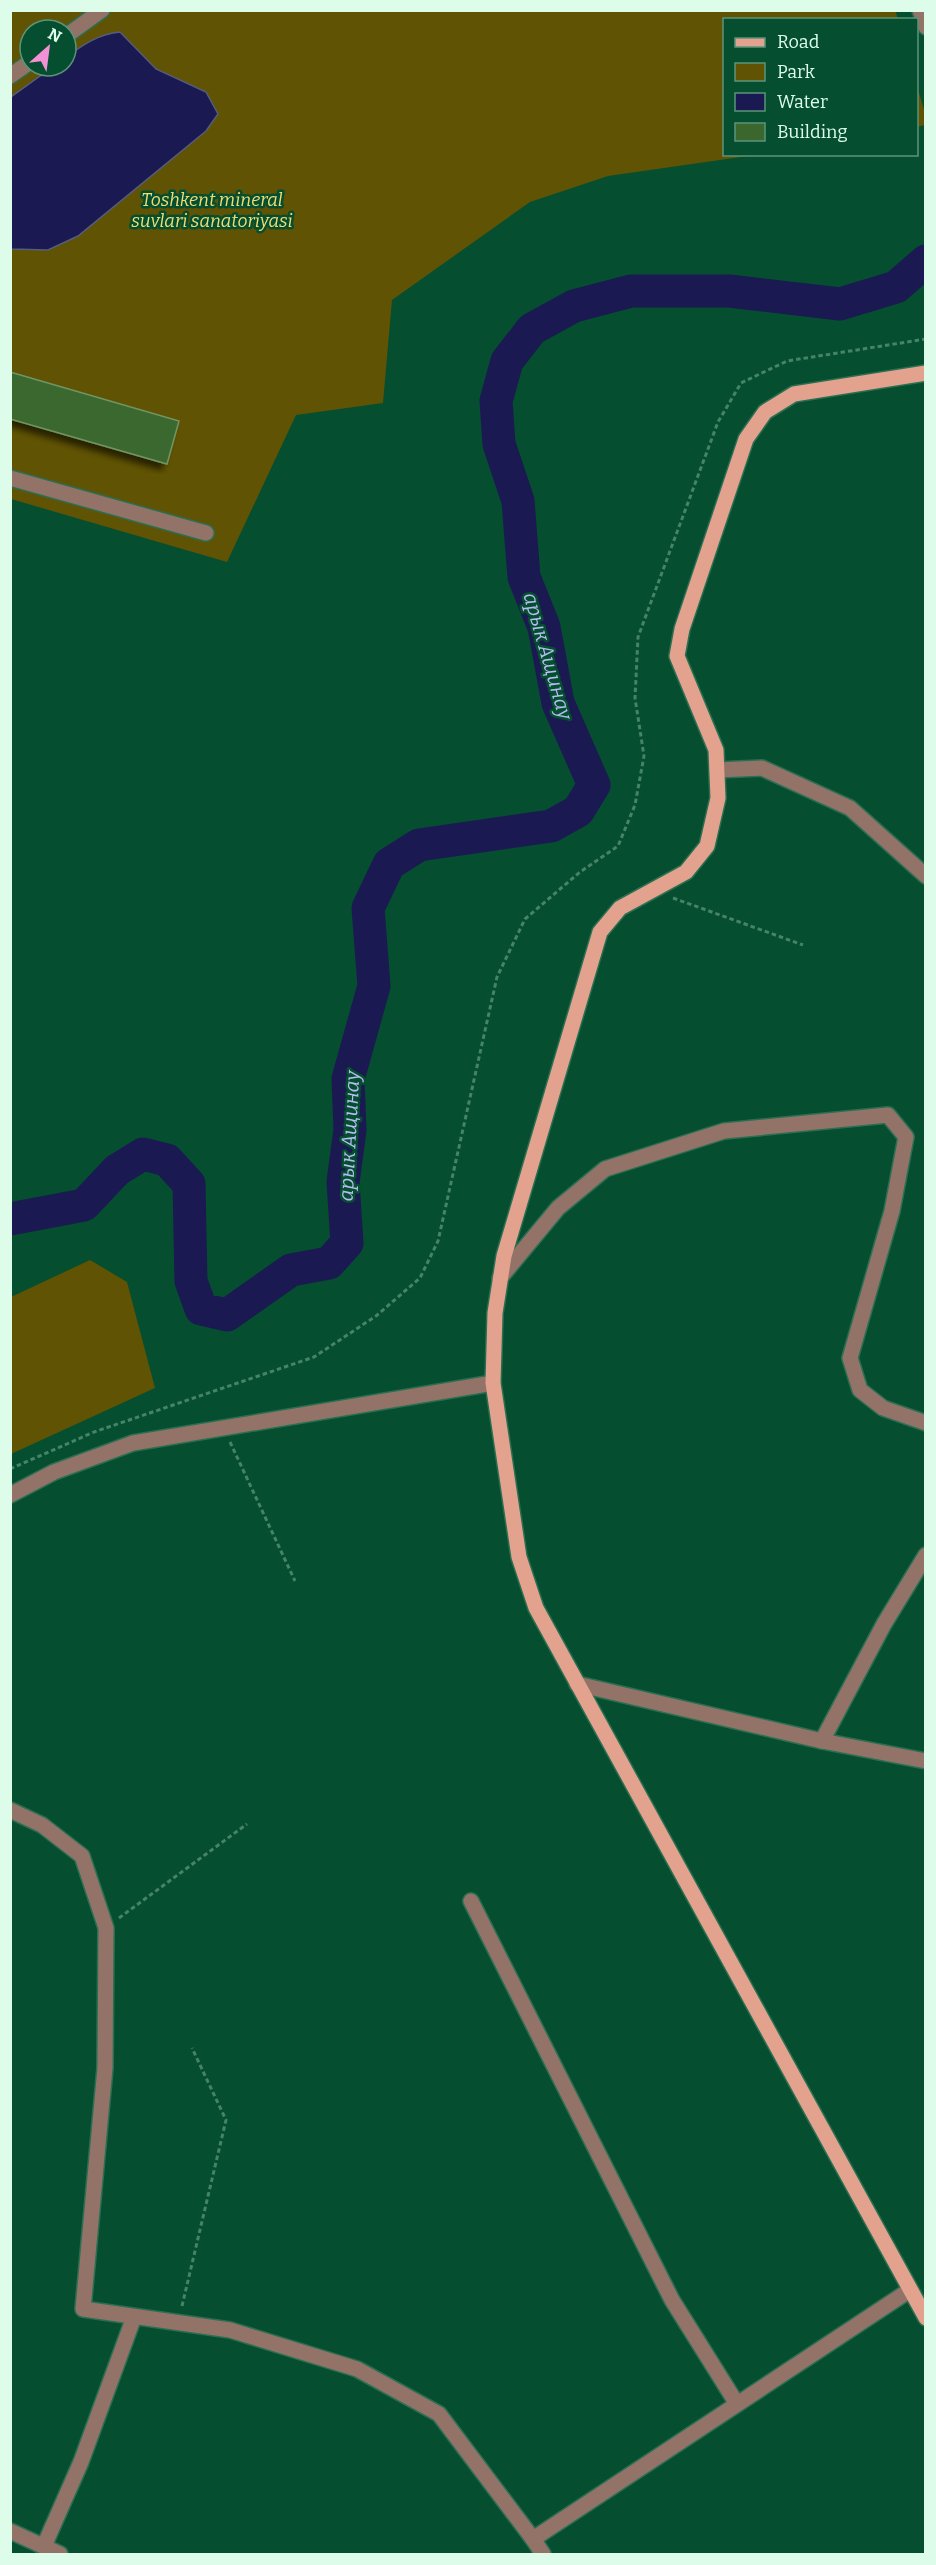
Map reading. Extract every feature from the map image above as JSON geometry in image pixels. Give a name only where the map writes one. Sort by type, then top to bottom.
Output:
[{"type":"main road","points":[[926,374],[794,394],[765,412],[746,439],[682,629],[677,656],[716,750],[718,798],[707,846],[686,872],[620,908],[600,932],[504,1256],[495,1314],[493,1383],[519,1557],[536,1608],[926,2318]]},
{"type":"street","points":[[78,27],[102,10]]},
{"type":"street","points":[[920,10],[926,27]]},
{"type":"street","points":[[10,478],[206,533]]},
{"type":"street","points":[[717,770],[762,768],[849,808],[926,876]]},
{"type":"street","points":[[500,1278],[558,1208],[605,1169],[724,1131],[888,1115],[906,1137],[892,1211],[850,1358],[860,1390],[883,1407],[926,1423]]},
{"type":"street","points":[[10,1495],[54,1472],[133,1443],[493,1383]]},
{"type":"street","points":[[822,1741],[884,1624],[926,1555]]},
{"type":"street","points":[[577,1684],[822,1741],[926,1761]]},
{"type":"street","points":[[10,1810],[42,1825],[82,1856],[106,1928],[105,2068],[83,2309],[230,2331],[357,2368],[439,2414],[543,2554]]},
{"type":"street","points":[[471,1901],[672,2300],[737,2404]]},
{"type":"street","points":[[533,2539],[910,2290]]},
{"type":"street","points":[[44,2546],[81,2462],[134,2316]]},
{"type":"street","points":[[10,2531],[60,2554]]},
{"type":"path","points":[[10,1469],[94,1432],[314,1357],[376,1316],[420,1278],[438,1241],[496,977],[525,919],[580,872],[618,846],[635,805],[644,756],[635,698],[638,638],[718,422],[741,383],[788,361],[926,339]]},
{"type":"path","points":[[651,890],[803,945]]},
{"type":"path","points":[[223,1427],[295,1581]]},
{"type":"path","points":[[106,1928],[248,1824]]},
{"type":"path","points":[[178,2323],[226,2120],[192,2048]]},
{"type":"green space","name":"Toshkent mineral suvlari sanatoriyasi","points":[[895,10],[898,18],[723,18],[723,156],[748,156],[608,176],[530,202],[392,300],[383,403],[296,415],[227,562],[11,499],[10,11]]},
{"type":"green space","points":[[918,90],[925,113],[925,125],[918,127]]},
{"type":"green space","points":[[90,1260],[127,1282],[155,1388],[11,1454],[11,1297]]},
{"type":"water","points":[[120,32],[156,69],[206,92],[218,114],[206,131],[78,236],[48,250],[11,249],[11,97],[37,78],[78,78],[78,49],[105,35]]},
{"type":"building","points":[[10,372],[179,421],[167,464],[10,419]]},
{"type":"waterway","name":"арык Ащинау","points":[[10,1219],[84,1205],[117,1170],[143,1154],[167,1160],[189,1184],[191,1281],[201,1309],[227,1315],[291,1270],[329,1263],[347,1243],[343,1182],[350,1130],[348,1079],[374,986],[368,908],[389,864],[419,845],[551,826],[578,811],[594,785],[558,703],[544,627],[524,577],[518,501],[499,444],[496,401],[507,361],[532,329],[574,306],[631,291],[729,291],[840,304],[896,287],[926,261]]}]
